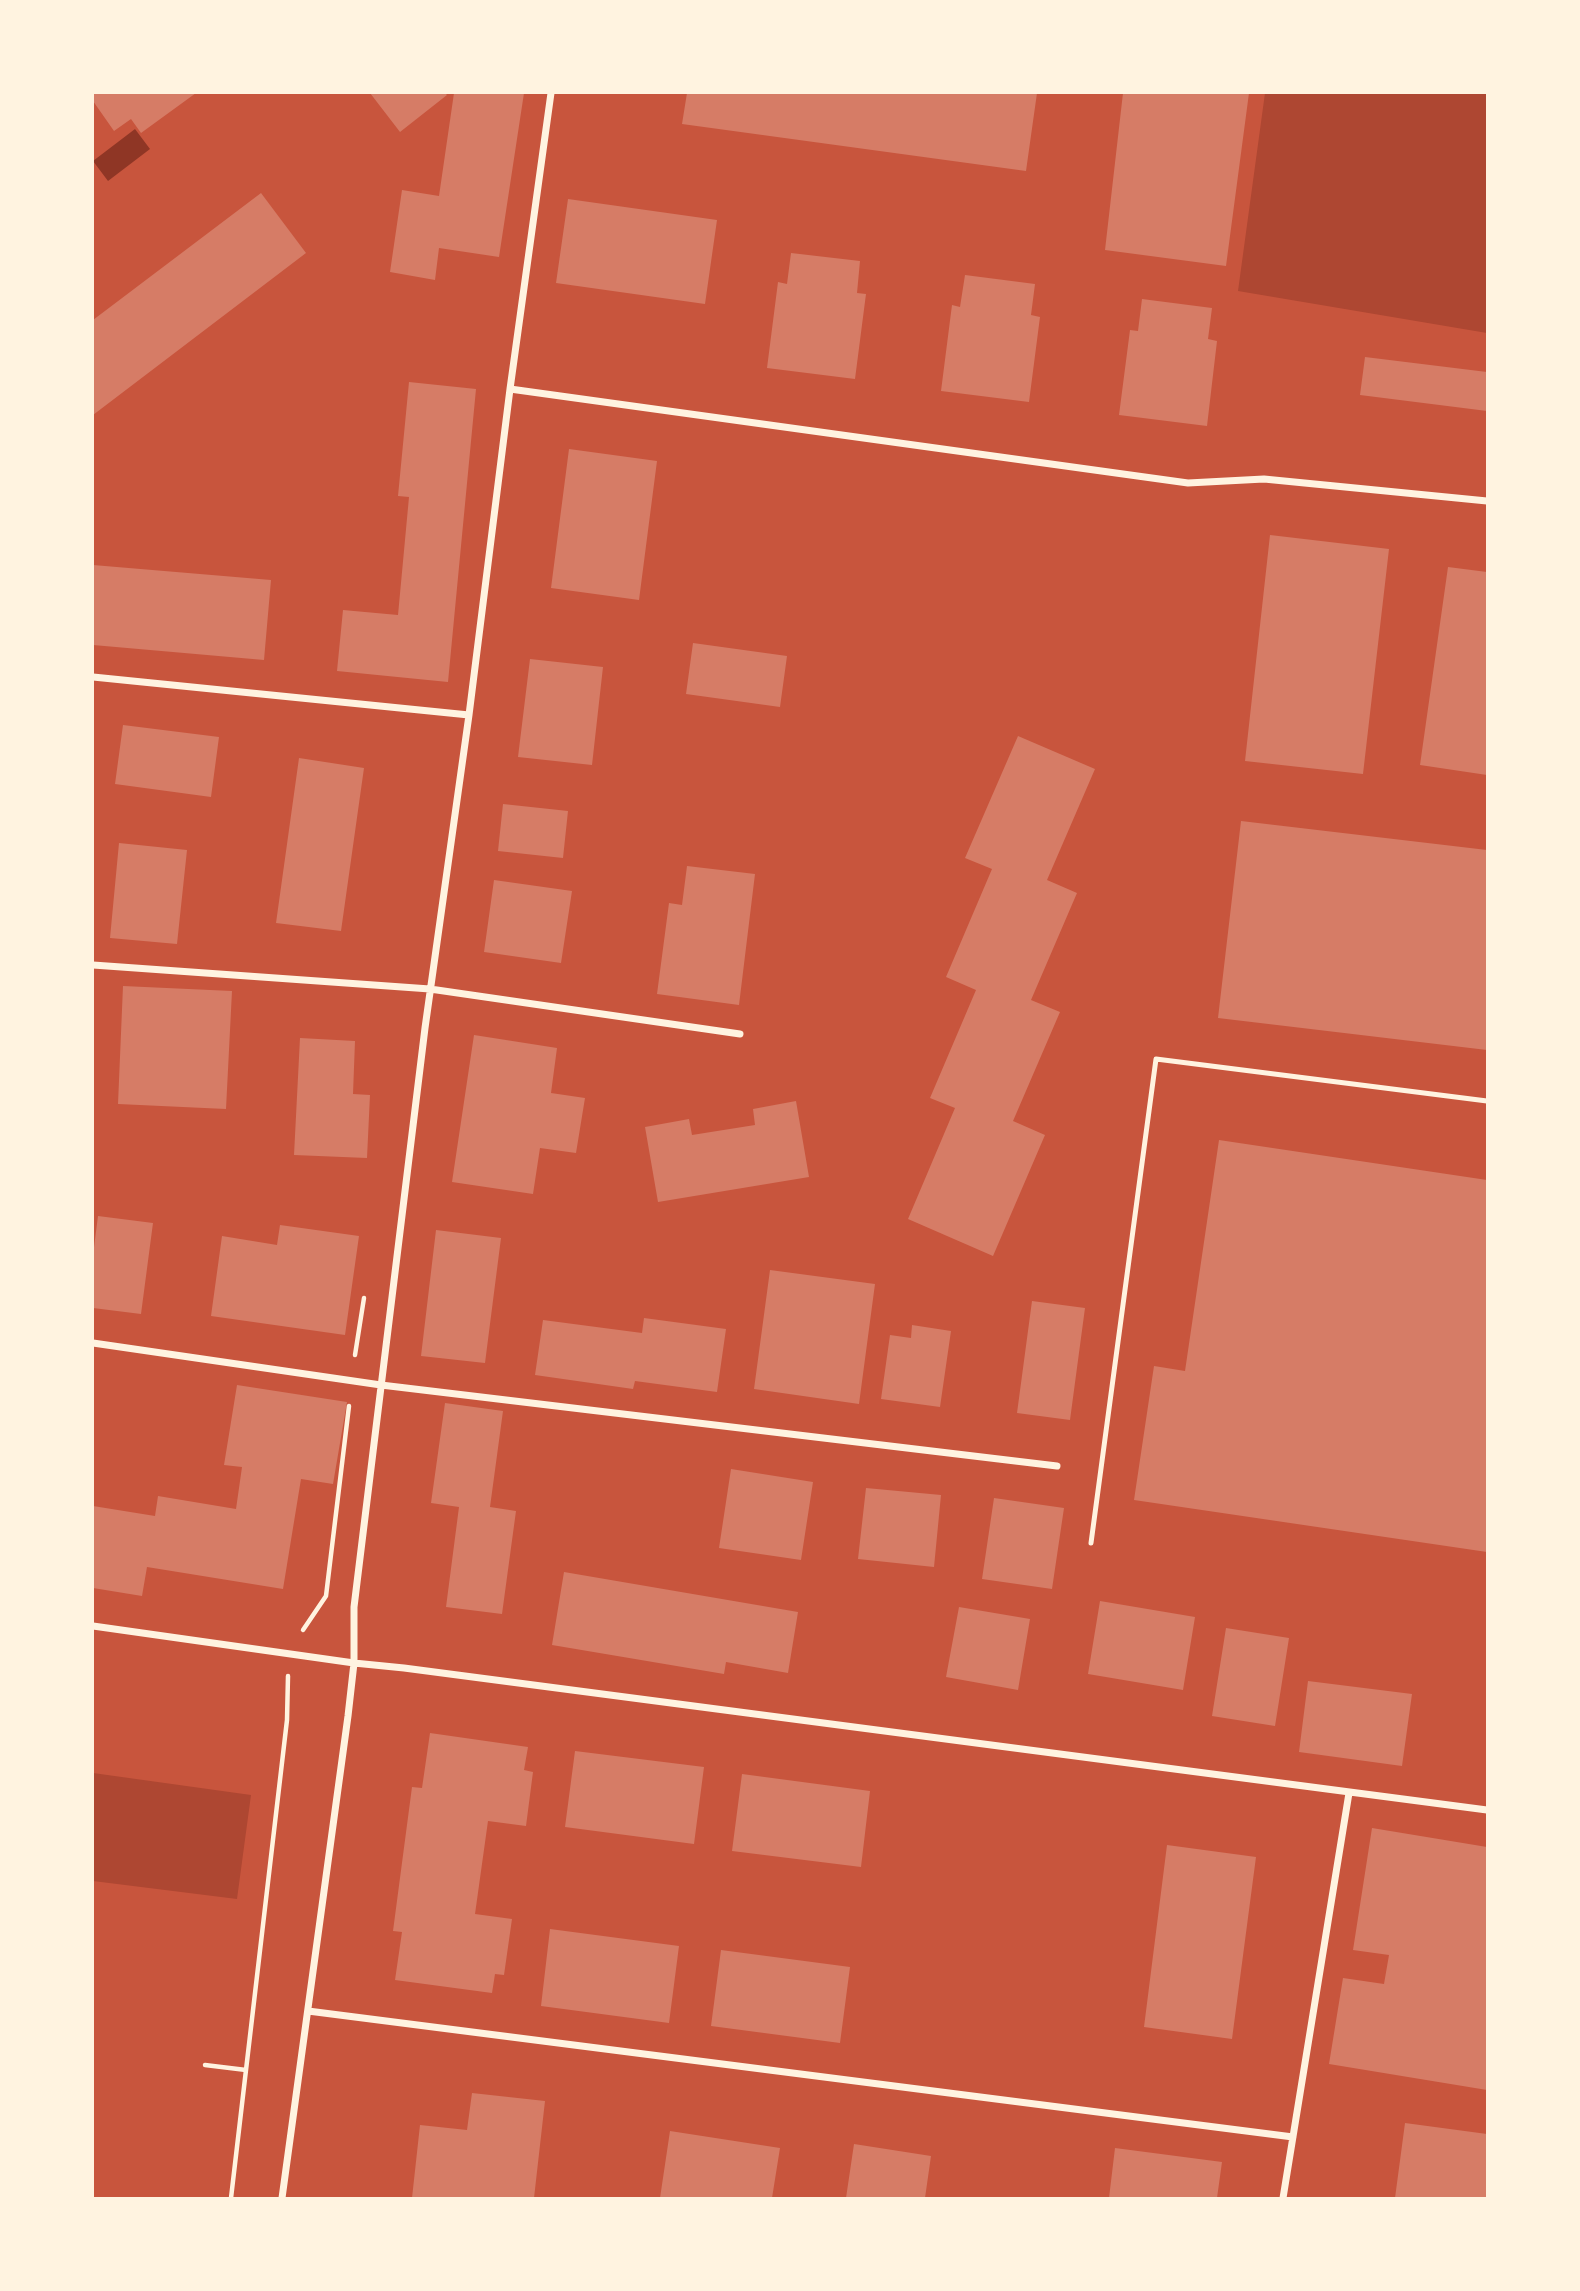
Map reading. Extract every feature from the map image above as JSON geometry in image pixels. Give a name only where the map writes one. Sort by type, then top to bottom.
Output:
[{"type":"street","points":[[282,2198],[354,1663],[354,1607],[430,989],[551,93]]},
{"type":"street","points":[[510,389],[1188,483],[1264,479],[1487,500]]},
{"type":"street","points":[[93,677],[469,715]]},
{"type":"street","points":[[93,965],[430,989],[740,1034]]},
{"type":"street","points":[[93,1343],[381,1385],[1057,1466]]},
{"type":"street","points":[[93,1626],[354,1663],[417,1669],[1487,1810]]},
{"type":"street","points":[[1283,2198],[1349,1793]]},
{"type":"street","points":[[308,2011],[1293,2137]]},
{"type":"lane","points":[[1091,1543],[1156,1059],[1487,1101]]},
{"type":"path","points":[[231,2198],[287,1720],[288,1653],[326,1596],[365,1286]]},
{"type":"path","points":[[205,2065],[246,2070]]},
{"type":"shaded area","points":[[1265,93],[1487,93],[1487,333],[1238,291]]},
{"type":"shaded area","points":[[135,129],[150,149],[108,181],[93,161]]},
{"type":"shaded area","points":[[93,1773],[251,1795],[237,1899],[93,1881]]},
{"type":"building","points":[[93,93],[196,93],[141,133],[131,119],[114,131],[93,101]]},
{"type":"building","points":[[370,93],[445,93],[447,95],[400,132]]},
{"type":"building","points":[[454,93],[524,93],[499,257],[439,248],[435,280],[390,272],[402,190],[439,196]]},
{"type":"building","points":[[687,93],[1037,93],[1026,171],[682,124]]},
{"type":"building","points":[[1123,93],[1249,93],[1226,266],[1105,250]]},
{"type":"building","points":[[261,193],[306,253],[93,415],[93,320]]},
{"type":"building","points":[[568,199],[717,220],[705,304],[556,283]]},
{"type":"building","points":[[791,253],[860,261],[857,293],[866,294],[855,379],[767,368],[778,282],[787,284]]},
{"type":"building","points":[[965,275],[1035,284],[1031,315],[1040,317],[1029,402],[941,391],[952,305],[960,307]]},
{"type":"building","points":[[1142,299],[1212,308],[1208,339],[1217,341],[1207,426],[1119,415],[1130,330],[1138,331]]},
{"type":"building","points":[[1365,357],[1487,372],[1487,411],[1360,395]]},
{"type":"building","points":[[409,382],[476,389],[448,682],[337,671],[343,610],[398,615],[409,497],[398,496]]},
{"type":"building","points":[[569,449],[657,461],[639,600],[551,588]]},
{"type":"building","points":[[1270,535],[1389,549],[1363,774],[1245,761]]},
{"type":"building","points":[[93,565],[271,580],[264,660],[93,645]]},
{"type":"building","points":[[1448,567],[1487,572],[1487,775],[1420,765]]},
{"type":"building","points":[[693,643],[787,656],[780,707],[686,694]]},
{"type":"building","points":[[530,659],[603,667],[592,765],[518,757]]},
{"type":"building","points":[[123,725],[219,737],[211,797],[115,784]]},
{"type":"building","points":[[1018,736],[1095,769],[1047,880],[1077,893],[1031,1000],[1060,1012],[1013,1121],[1045,1135],[993,1256],[908,1219],[955,1108],[930,1098],[976,990],[946,977],[992,869],[965,858]]},
{"type":"building","points":[[299,758],[364,768],[341,931],[276,923]]},
{"type":"building","points":[[503,804],[568,811],[563,858],[498,851]]},
{"type":"building","points":[[1241,821],[1487,850],[1487,1050],[1218,1018]]},
{"type":"building","points":[[119,843],[187,850],[177,944],[110,938]]},
{"type":"building","points":[[687,866],[755,874],[739,1005],[657,994],[669,903],[682,905]]},
{"type":"building","points":[[494,880],[572,891],[561,963],[484,952]]},
{"type":"building","points":[[123,986],[232,991],[226,1109],[118,1104]]},
{"type":"building","points":[[474,1035],[557,1048],[551,1093],[585,1098],[576,1153],[540,1148],[533,1194],[452,1182]]},
{"type":"building","points":[[300,1038],[355,1041],[353,1094],[370,1095],[367,1158],[294,1155]]},
{"type":"building","points":[[796,1101],[809,1177],[658,1202],[645,1127],[689,1119],[692,1135],[755,1125],[753,1109]]},
{"type":"building","points":[[1219,1140],[1487,1180],[1487,1552],[1134,1500],[1154,1366],[1185,1371]]},
{"type":"building","points":[[98,1216],[153,1223],[141,1314],[93,1308],[93,1255]]},
{"type":"building","points":[[280,1225],[359,1236],[345,1335],[211,1316],[222,1236],[277,1245]]},
{"type":"building","points":[[436,1230],[501,1238],[485,1363],[421,1356]]},
{"type":"building","points":[[770,1270],[875,1284],[859,1404],[754,1389]]},
{"type":"building","points":[[1032,1301],[1085,1308],[1070,1420],[1017,1413]]},
{"type":"building","points":[[644,1318],[726,1329],[717,1392],[635,1381],[633,1389],[535,1375],[543,1320],[642,1333]]},
{"type":"building","points":[[912,1325],[951,1331],[940,1407],[881,1399],[890,1335],[911,1338]]},
{"type":"building","points":[[237,1385],[347,1402],[333,1484],[301,1479],[283,1589],[147,1567],[142,1596],[93,1588],[93,1506],[155,1516],[158,1496],[236,1509],[242,1467],[224,1465]]},
{"type":"building","points":[[445,1403],[503,1411],[490,1507],[516,1511],[502,1614],[446,1607],[459,1507],[431,1503]]},
{"type":"building","points":[[731,1469],[813,1482],[801,1560],[719,1548]]},
{"type":"building","points":[[866,1488],[941,1495],[934,1567],[858,1559]]},
{"type":"building","points":[[994,1498],[1064,1508],[1052,1589],[982,1579]]},
{"type":"building","points":[[564,1572],[798,1612],[788,1673],[726,1662],[724,1674],[552,1645]]},
{"type":"building","points":[[1100,1601],[1195,1617],[1183,1690],[1088,1674]]},
{"type":"building","points":[[959,1607],[1030,1619],[1018,1690],[946,1677]]},
{"type":"building","points":[[1226,1628],[1289,1638],[1275,1726],[1212,1716]]},
{"type":"building","points":[[1308,1681],[1412,1694],[1402,1766],[1299,1752]]},
{"type":"building","points":[[430,1733],[528,1747],[524,1770],[533,1772],[526,1826],[488,1821],[475,1914],[512,1919],[504,1975],[495,1974],[492,1993],[395,1980],[402,1932],[393,1931],[412,1787],[422,1788]]},
{"type":"building","points":[[575,1751],[704,1767],[694,1844],[565,1827]]},
{"type":"building","points":[[742,1774],[870,1791],[861,1867],[732,1851]]},
{"type":"building","points":[[1372,1828],[1487,1847],[1487,2090],[1329,2064],[1343,1978],[1384,1984],[1389,1955],[1353,1950]]},
{"type":"building","points":[[1167,1845],[1256,1857],[1232,2039],[1144,2027]]},
{"type":"building","points":[[550,1929],[679,1946],[669,2023],[541,2006]]},
{"type":"building","points":[[721,1950],[850,1967],[840,2043],[711,2026]]},
{"type":"building","points":[[472,2093],[545,2101],[534,2198],[412,2198],[420,2125],[467,2130]]},
{"type":"building","points":[[1405,2123],[1487,2134],[1487,2198],[1395,2198]]},
{"type":"building","points":[[670,2131],[780,2148],[772,2198],[660,2198]]},
{"type":"building","points":[[854,2144],[931,2156],[925,2198],[846,2198]]},
{"type":"building","points":[[1115,2148],[1222,2162],[1217,2198],[1109,2198]]}]
